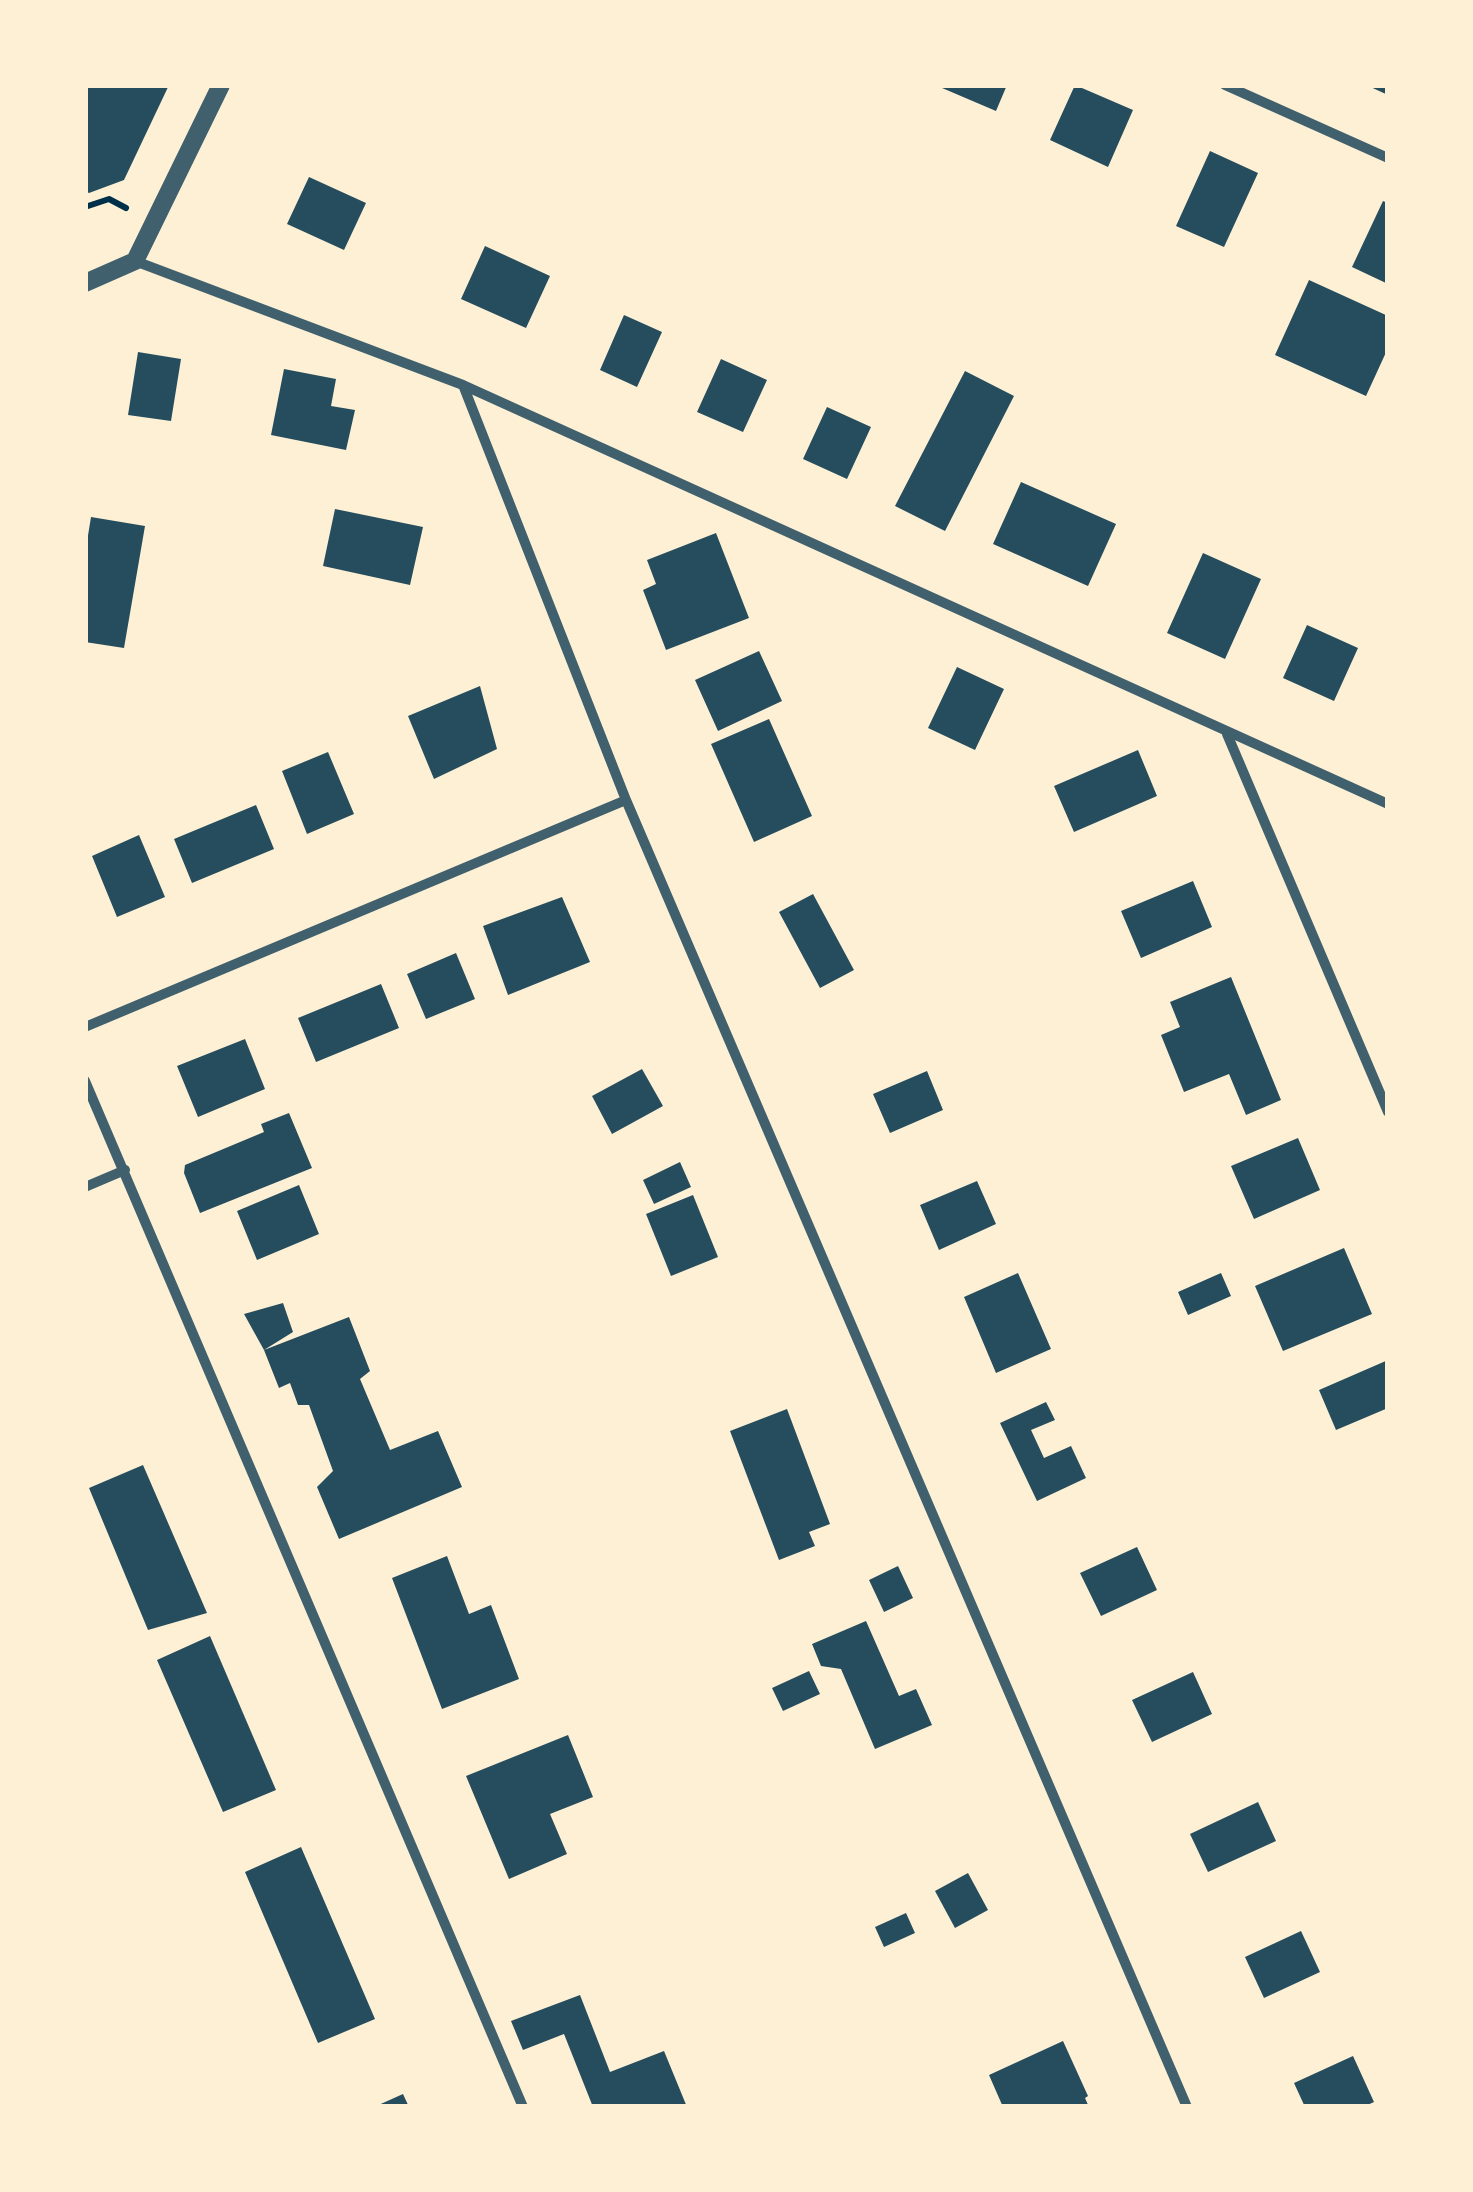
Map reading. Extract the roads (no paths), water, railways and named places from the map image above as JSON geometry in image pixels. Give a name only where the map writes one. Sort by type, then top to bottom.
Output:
[{"type":"street","points":[[85,283],[135,261],[220,85]]},
{"type":"street","points":[[1225,85],[1388,158]]},
{"type":"street","points":[[135,261],[463,385],[1388,804]]},
{"type":"street","points":[[463,385],[626,800],[1187,2107]]},
{"type":"street","points":[[1227,733],[1388,1112]]},
{"type":"street","points":[[85,1027],[626,800]]},
{"type":"street","points":[[85,1080],[523,2107]]},
{"type":"street","points":[[85,1187],[125,1170]]}]
